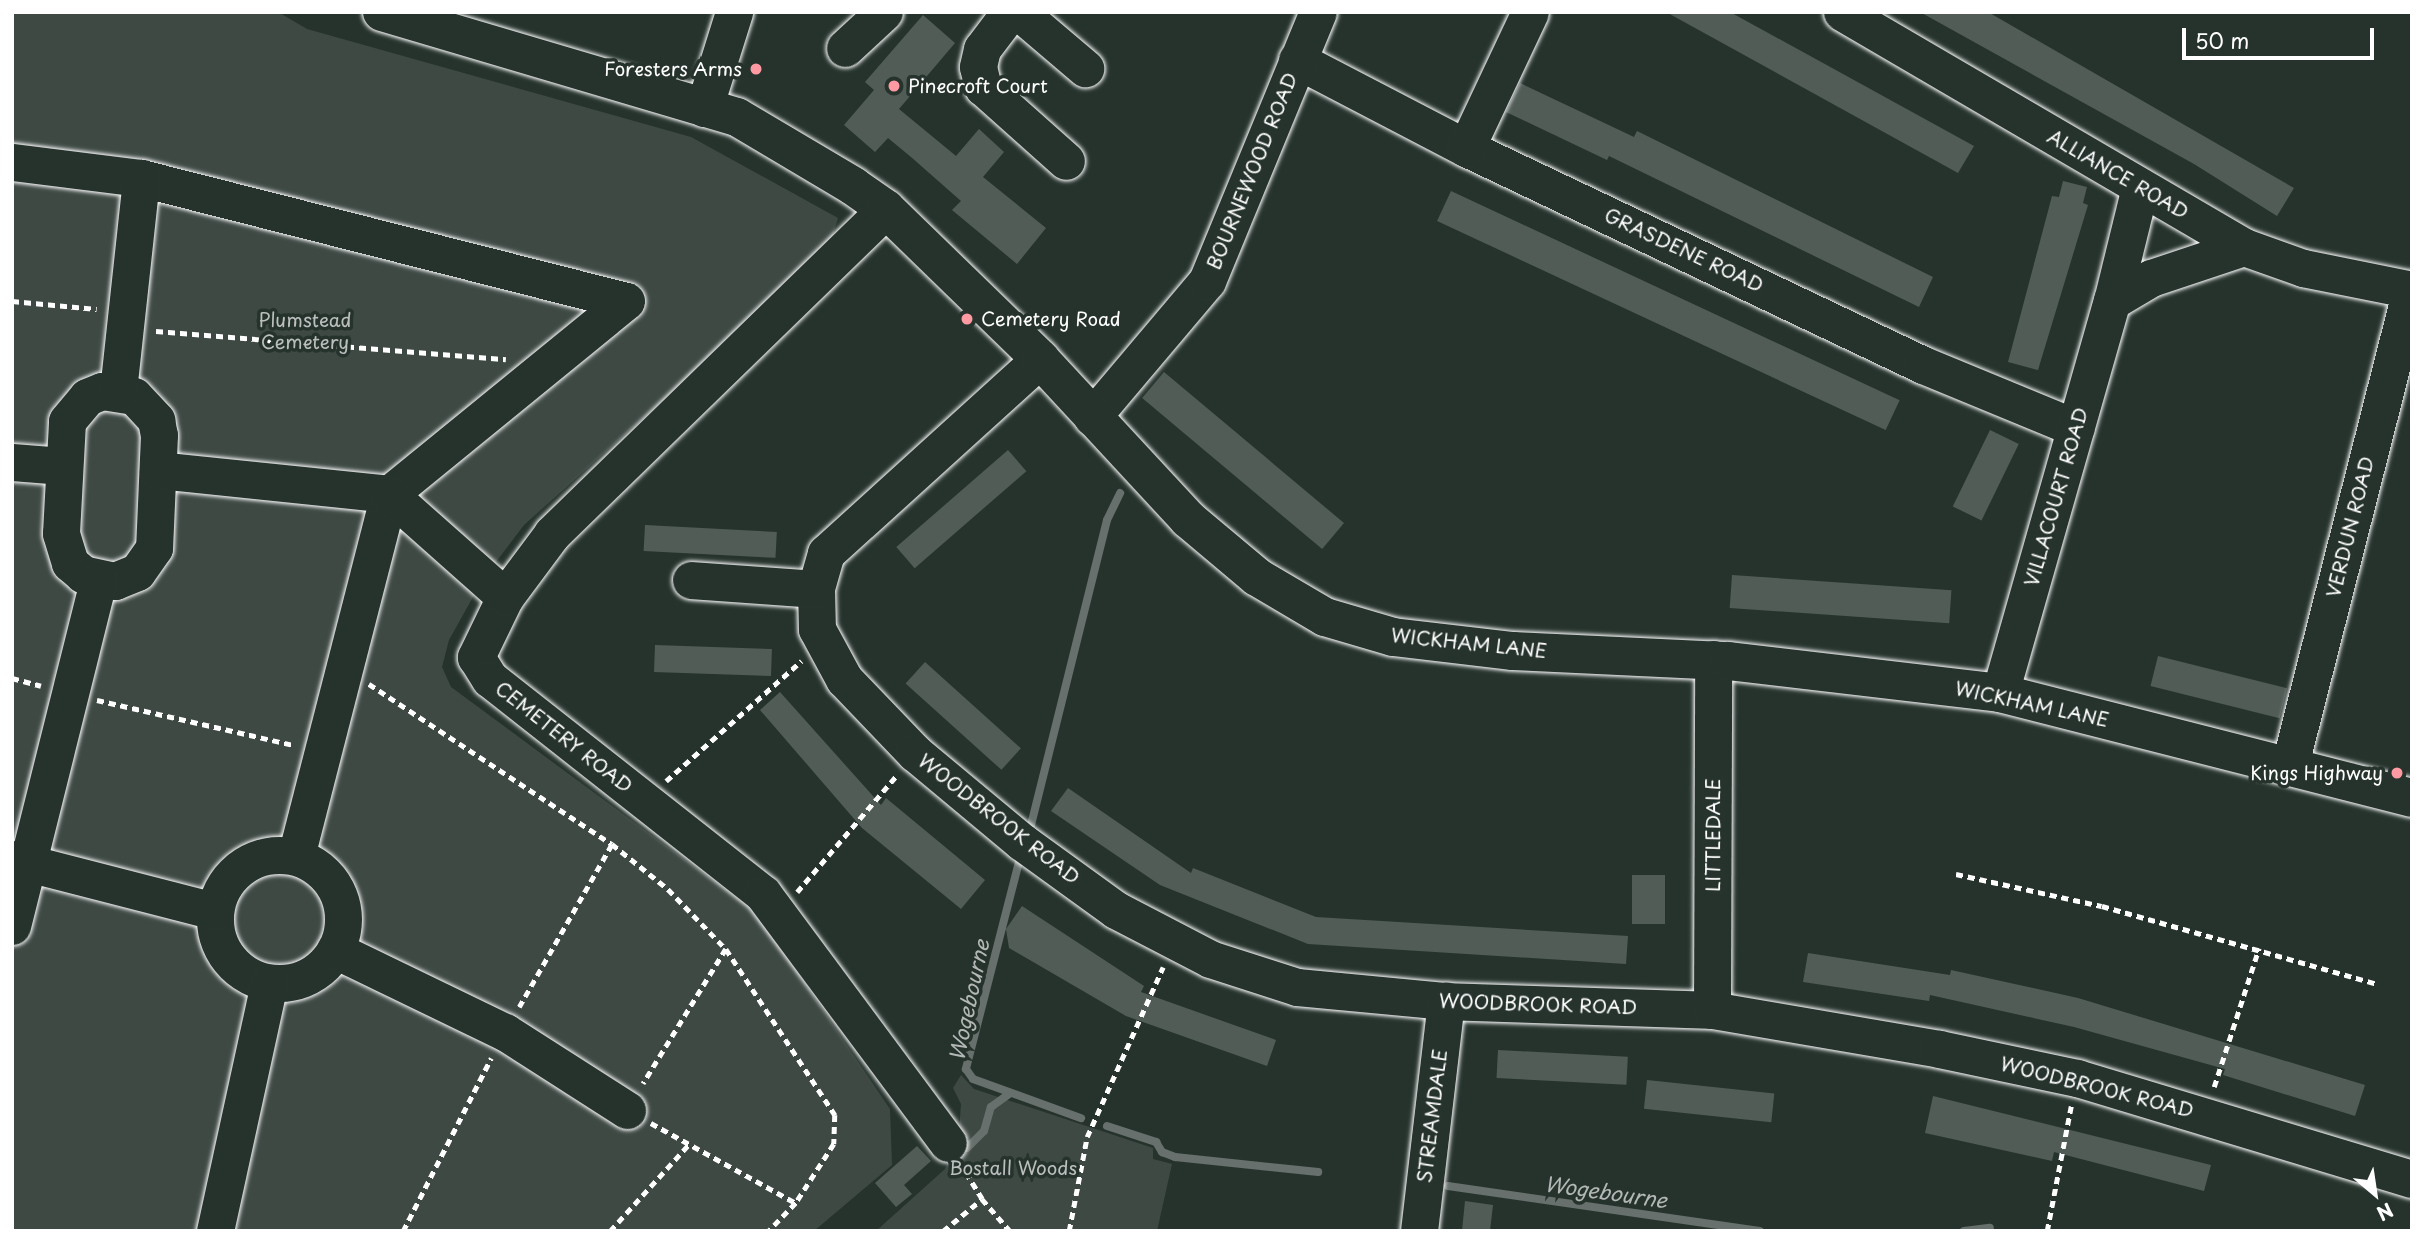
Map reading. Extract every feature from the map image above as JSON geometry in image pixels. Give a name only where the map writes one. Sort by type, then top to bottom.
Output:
[{"type":"main road","name":"WICKHAM LANE","points":[[382,12],[704,108],[765,130],[886,209],[1040,359],[1092,417],[1222,550],[1325,617],[1393,637],[1513,651],[1713,659],[2000,693],[2290,764],[2412,798]]},
{"type":"street","points":[[704,108],[734,12]]},
{"type":"street","points":[[845,48],[884,12]]},
{"type":"street","points":[[1010,12],[982,49],[978,67],[983,87],[1066,161]]},
{"type":"street","points":[[1019,12],[1085,68]]},
{"type":"street","name":"BOURNEWOOD ROAD","points":[[1092,417],[1207,281],[1318,12]]},
{"type":"street","points":[[1466,148],[1530,12]]},
{"type":"street","name":"ALLIANCE ROAD","points":[[1842,12],[2244,247],[2303,268],[2412,290]]},
{"type":"street","name":"GRASDENE ROAD","points":[[1297,60],[1466,148],[1923,365],[2076,428]]},
{"type":"street","points":[[12,162],[141,178],[626,301],[556,363],[389,495],[296,856]]},
{"type":"street","points":[[118,391],[141,178]]},
{"type":"street","name":"VILLACOURT ROAD","points":[[2000,693],[2112,301],[2140,187]]},
{"type":"street","name":"CEMETERY ROAD","points":[[886,209],[552,534],[505,597],[477,657],[490,679],[763,894],[948,1143]]},
{"type":"street","points":[[2112,301],[2151,278],[2244,247]]},
{"type":"street","name":"VERDUN ROAD","points":[[2290,764],[2412,290]]},
{"type":"street","name":"WOODBROOK ROAD","points":[[1040,359],[826,553],[816,589],[821,643],[844,679],[915,753],[1106,903],[1175,941],[1250,975],[1297,987],[1446,1001],[1712,1010],[2077,1077],[2412,1180]]},
{"type":"street","points":[[118,391],[140,401],[156,420],[156,531],[147,563],[126,578],[98,580],[83,574],[63,549],[63,466],[67,421],[75,407],[95,394],[118,391]]},
{"type":"street","points":[[12,462],[63,466]]},
{"type":"street","points":[[158,470],[389,495],[505,597]]},
{"type":"street","points":[[12,926],[20,861],[72,695],[98,580]]},
{"type":"street","points":[[691,580],[816,589]]},
{"type":"street","name":"LITTLEDALE","points":[[1712,1010],[1713,659]]},
{"type":"street","points":[[274,854],[296,856],[321,871],[338,894],[342,932],[335,950],[307,977],[269,983],[250,977],[228,958],[215,931],[214,911],[234,872],[274,854]]},
{"type":"street","points":[[20,861],[214,911]]},
{"type":"street","points":[[335,950],[505,1032],[627,1110]]},
{"type":"street","points":[[215,1231],[269,983]]},
{"type":"street","name":"STREAMDALE","points":[[1419,1231],[1446,1001]]},
{"type":"path","points":[[12,301],[125,320],[556,363]]},
{"type":"path","points":[[645,800],[821,643]]},
{"type":"path","points":[[345,669],[612,844],[668,889],[726,949],[835,1115],[834,1144],[796,1203],[769,1231]]},
{"type":"path","points":[[72,695],[321,752]]},
{"type":"path","points":[[778,914],[915,753]]},
{"type":"path","points":[[403,1231],[505,1032],[612,844]]},
{"type":"path","points":[[1956,874],[2259,948],[2375,983]]},
{"type":"path","points":[[1069,1231],[1087,1137],[1175,941]]},
{"type":"path","points":[[2205,1115],[2259,948]]},
{"type":"path","points":[[726,949],[627,1110],[796,1203]]},
{"type":"path","points":[[2047,1231],[2077,1077]]},
{"type":"path","points":[[610,1231],[690,1143]]},
{"type":"path","points":[[948,1143],[982,1199],[1010,1231]]},
{"type":"path","points":[[943,1231],[982,1199]]},
{"type":"green space","name":"Plumstead Cemetery","points":[[12,12],[278,12],[307,29],[691,137],[838,218],[828,252],[524,525],[483,579],[449,640],[442,667],[451,687],[757,913],[890,1109],[892,1165],[814,1231],[12,1231]]},
{"type":"green space","name":"Bostall Woods","points":[[961,1075],[974,1089],[1153,1148],[1153,1159],[1172,1164],[1157,1231],[876,1231],[945,1169],[959,1133],[961,1104],[953,1088]]},
{"type":"building","points":[[1666,12],[1730,12],[1974,146],[1958,173]]},
{"type":"building","points":[[1920,12],[1988,12],[2294,188],[2277,216],[2194,164]]},
{"type":"building","points":[[923,15],[955,43],[899,109],[956,156],[979,129],[1004,152],[983,177],[1046,228],[1017,264],[952,210],[961,201],[888,138],[875,152],[844,125],[874,90],[865,82]]},
{"type":"building","points":[[1520,83],[1634,137],[1637,131],[1933,277],[1919,307],[1609,156],[1607,160],[1506,112]]},
{"type":"building","points":[[2063,181],[2087,187],[2083,203],[2088,205],[2038,370],[2008,362],[2052,196],[2059,197]]},
{"type":"building","points":[[1451,191],[1900,400],[1886,430],[1437,221]]},
{"type":"building","points":[[1164,372],[1344,523],[1322,549],[1142,398]]},
{"type":"building","points":[[1990,430],[2019,444],[1981,520],[1953,506]]},
{"type":"building","points":[[1008,450],[1026,471],[915,568],[896,547]]},
{"type":"building","points":[[645,525],[777,532],[775,558],[644,551]]},
{"type":"building","points":[[1732,575],[1951,590],[1949,623],[1730,608]]},
{"type":"building","points":[[655,645],[772,649],[771,676],[654,672]]},
{"type":"building","points":[[2158,656],[2287,688],[2280,718],[2151,686]]},
{"type":"building","points":[[925,662],[1021,748],[1001,770],[906,684]]},
{"type":"building","points":[[780,692],[881,805],[886,798],[985,880],[961,909],[862,828],[760,710]]},
{"type":"building","points":[[1068,788],[1191,873],[1193,868],[1316,917],[1628,936],[1626,964],[1308,944],[1160,885],[1051,811]]},
{"type":"building","points":[[1632,875],[1665,875],[1665,924],[1632,924]]},
{"type":"building","points":[[1022,906],[1144,986],[1141,992],[1276,1040],[1267,1066],[1126,1016],[1009,948],[1006,929]]},
{"type":"building","points":[[1808,953],[1950,975],[1951,970],[2078,998],[2365,1085],[2355,1116],[2223,1075],[2225,1069],[2074,1027],[1930,995],[1929,1001],[1803,982]]},
{"type":"building","points":[[1498,1050],[1628,1057],[1626,1085],[1497,1078]]},
{"type":"building","points":[[1647,1080],[1774,1093],[1771,1122],[1644,1109]]},
{"type":"building","points":[[1933,1096],[2211,1165],[2204,1191],[2054,1152],[2052,1161],[1925,1133]]},
{"type":"building","points":[[917,1146],[931,1161],[904,1185],[912,1194],[896,1207],[875,1183]]},
{"type":"building","points":[[1465,1201],[1493,1205],[1490,1231],[1462,1231]]},
{"type":"waterway","name":"Wogebourne","points":[[1031,825],[1107,520],[1120,493]]},
{"type":"waterway","name":"Wogebourne","points":[[1020,858],[966,1069],[973,1079],[1081,1118]]},
{"type":"waterway","points":[[967,1148],[984,1131],[991,1107],[1010,1093]]},
{"type":"waterway","name":"Wogebourne","points":[[1107,1126],[1156,1142],[1162,1152],[1175,1157],[1318,1172]]},
{"type":"waterway","name":"Wogebourne","points":[[1448,1186],[1760,1231]]},
{"type":"waterway","name":"Wogebourne","points":[[1964,1231],[1990,1228]]},
{"type":"place","name":"Foresters Arms","points":[[756,69]]},
{"type":"place","name":"Pinecroft Court","points":[[894,86]]},
{"type":"place","name":"Cemetery Road","points":[[967,319]]},
{"type":"place","name":"Kings Highway","points":[[2397,773]]}]
